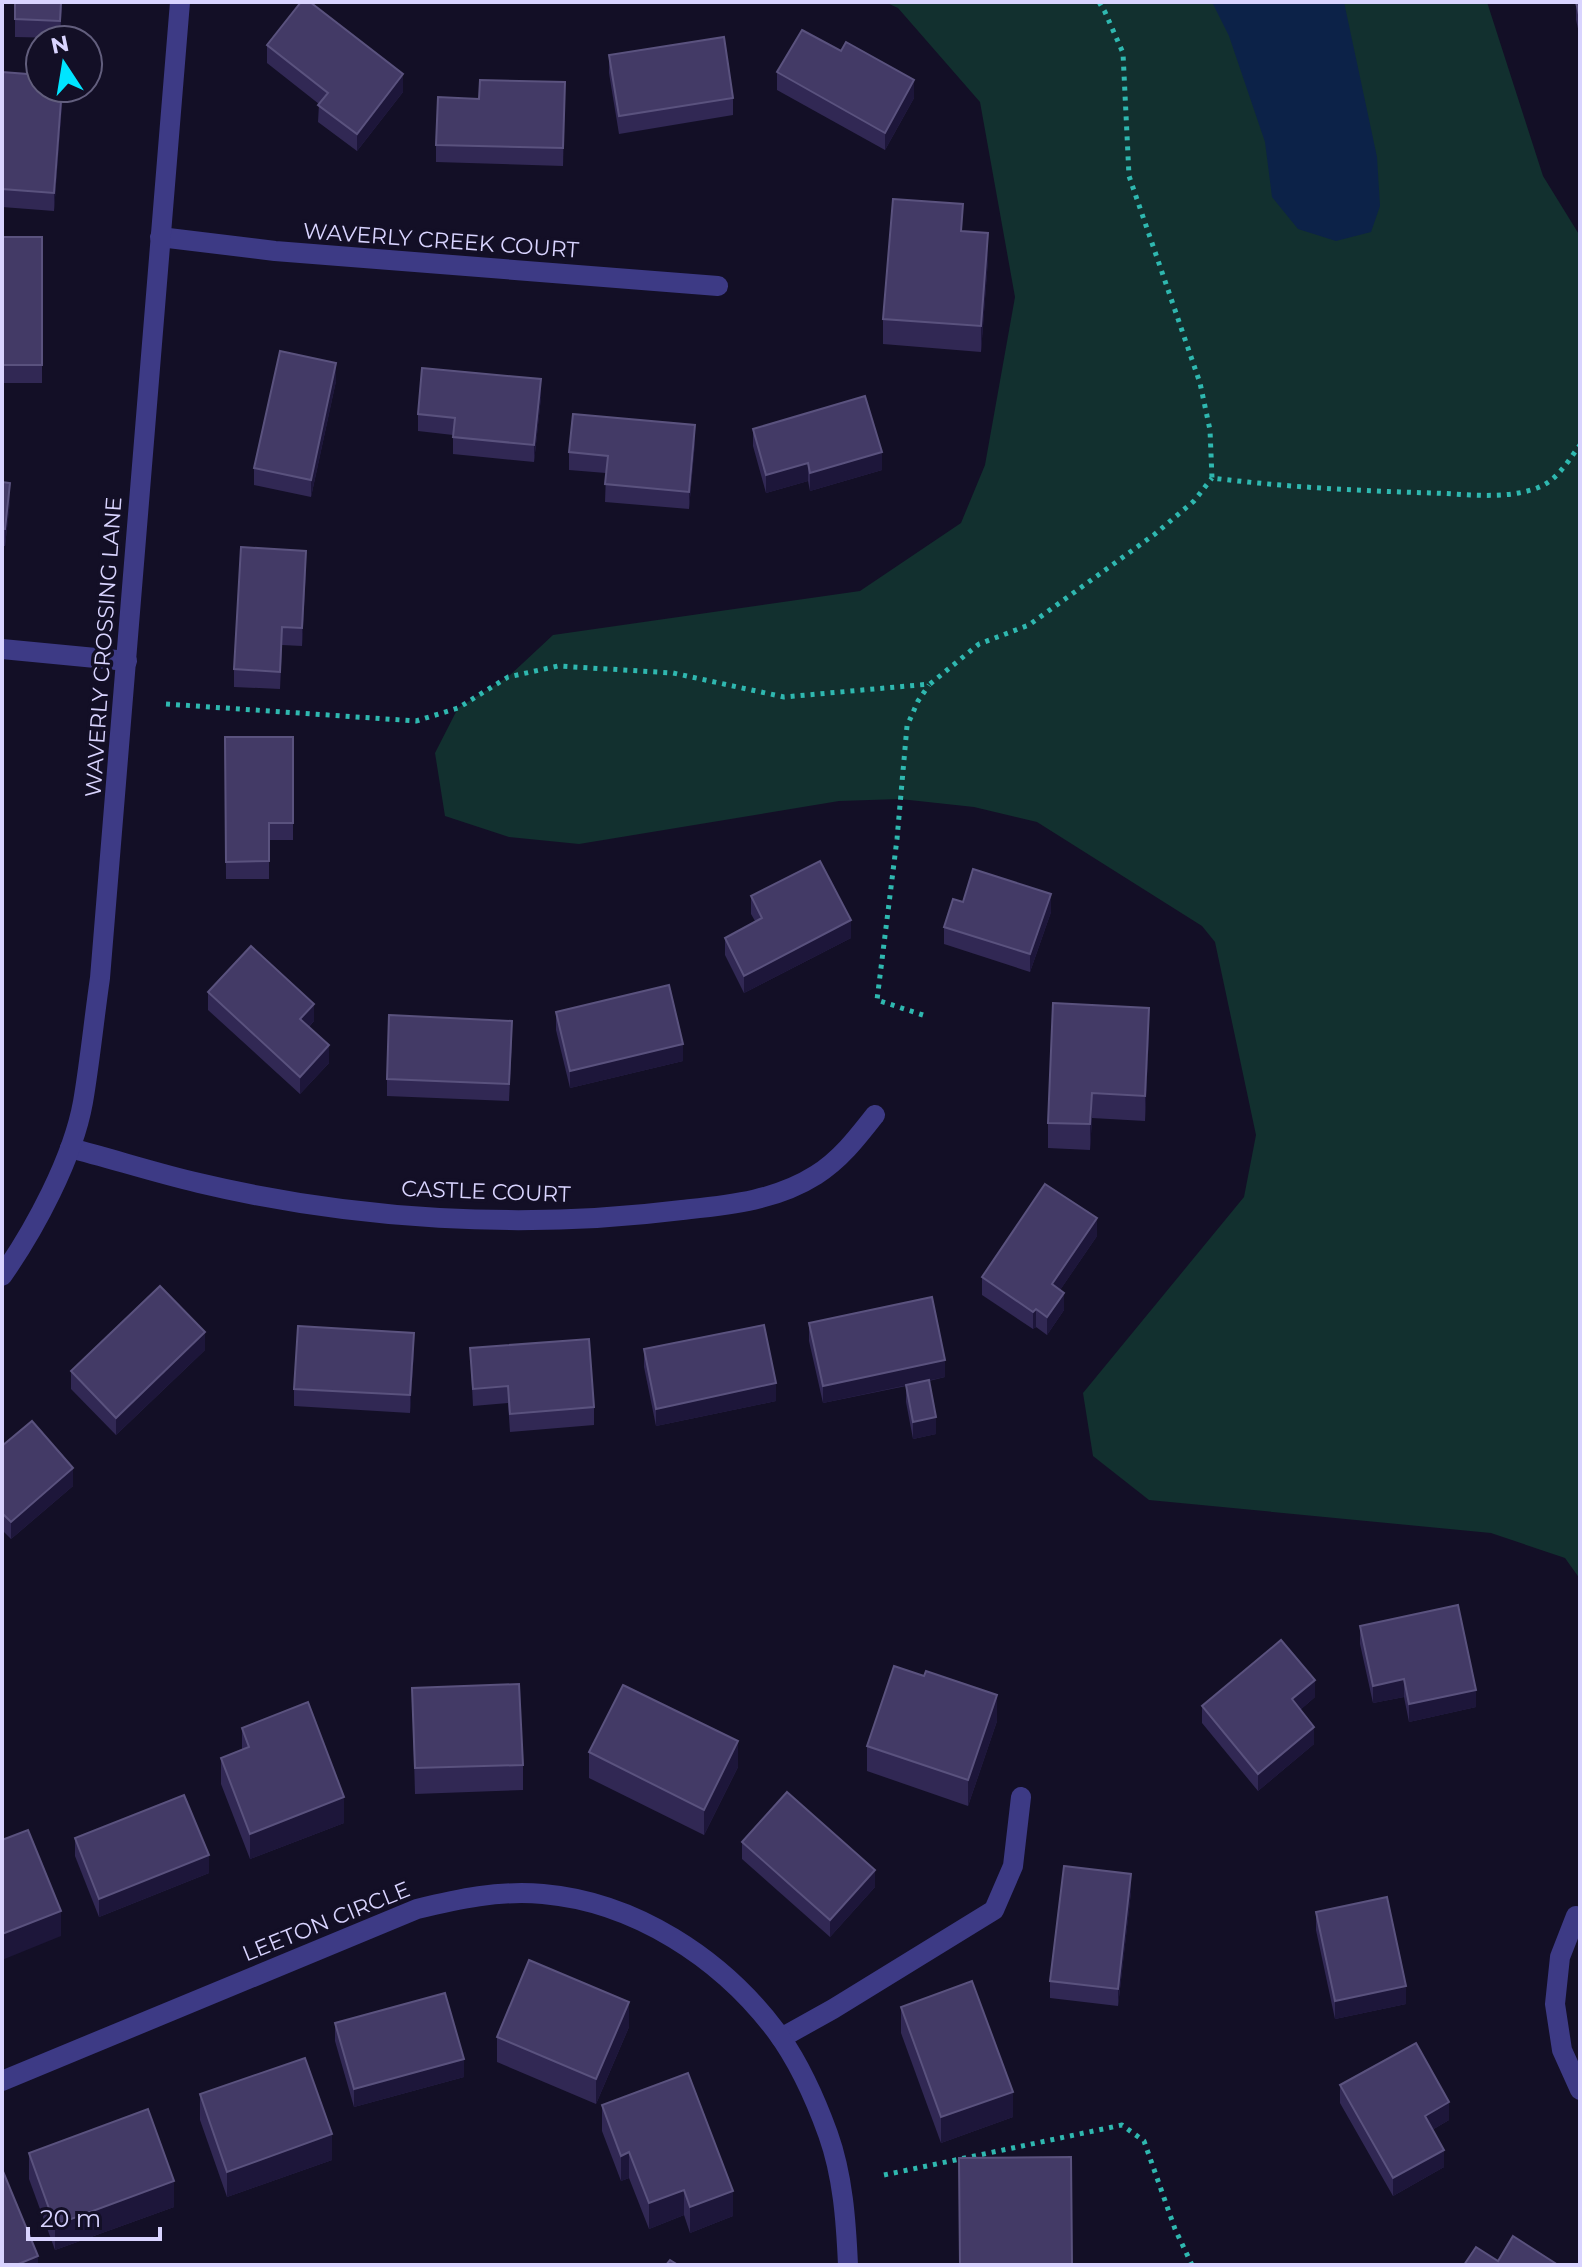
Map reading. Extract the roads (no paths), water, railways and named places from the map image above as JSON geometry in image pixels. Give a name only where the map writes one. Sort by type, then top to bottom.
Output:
[{"type":"street","name":"WAVERLY CROSSING LANE","points":[[2,1276],[55,1184],[83,1104],[100,978],[180,2]]},
{"type":"street","name":"WAVERLY CREEK COURT","points":[[160,237],[275,251],[718,286]]},
{"type":"street","points":[[2,649],[127,661]]},
{"type":"street","name":"CASTLE COURT","points":[[70,1148],[199,1183],[308,1204],[418,1216],[531,1220],[642,1215],[745,1202],[778,1194],[816,1175],[849,1148],[875,1115]]},
{"type":"street","points":[[781,2038],[994,1910],[1013,1866],[1021,1797]]},
{"type":"street","name":"LEETON CIRCLE","points":[[2,2081],[417,1909],[478,1895],[543,1894],[603,1906],[642,1920],[694,1951],[740,1988],[781,2038],[808,2083],[829,2136],[846,2209],[848,2265]]},
{"type":"street","points":[[1576,1916],[1560,1957],[1555,2004],[1562,2050],[1580,2090]]},
{"type":"water","points":[[1212,2],[1344,2],[1377,157],[1380,206],[1371,232],[1336,241],[1298,229],[1272,197],[1265,142],[1229,36]]}]
